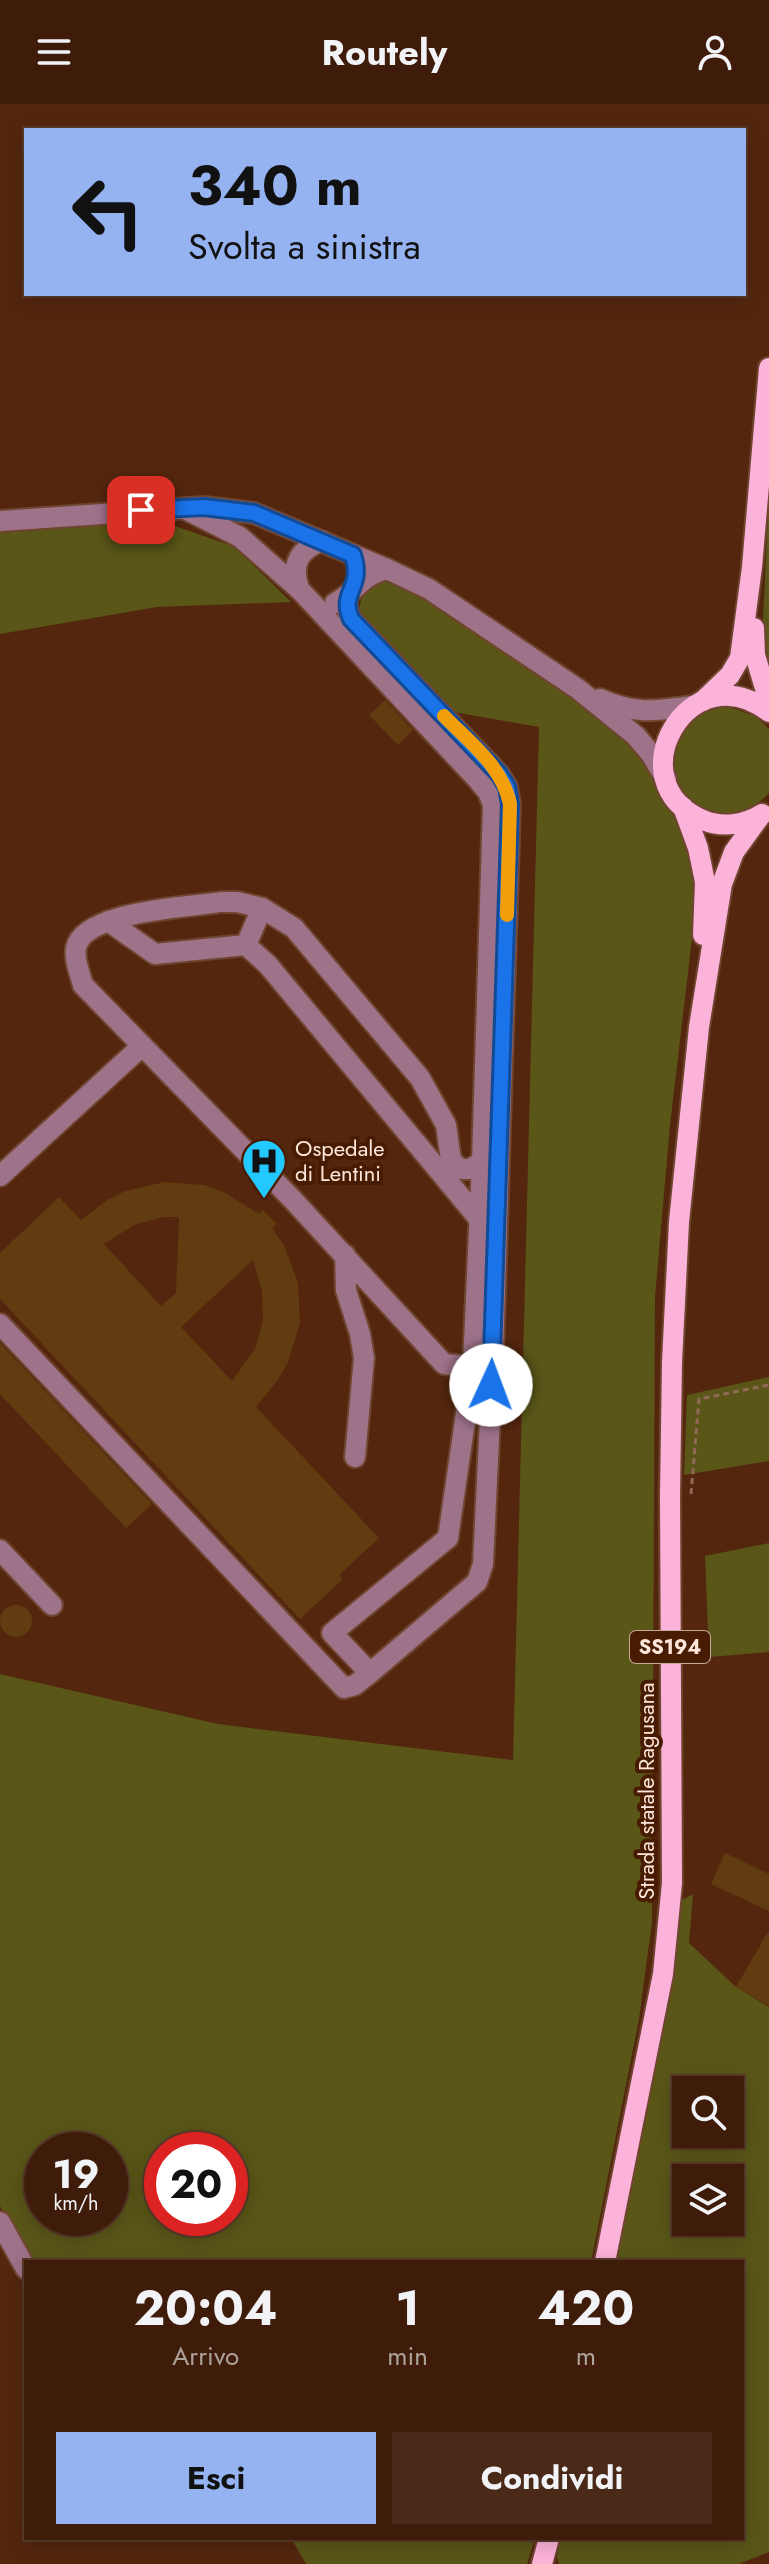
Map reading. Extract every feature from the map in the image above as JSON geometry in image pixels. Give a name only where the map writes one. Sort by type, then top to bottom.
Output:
[{"type":"main road","points":[[765,812],[740,823],[723,824],[701,819],[683,807],[672,794],[663,757],[668,735],[676,721],[730,675],[740,658],[752,567],[769,368]]},
{"type":"main road","points":[[752,567],[755,655],[769,702]]},
{"type":"main road","points":[[698,703],[719,697],[736,697],[753,701],[769,712]]},
{"type":"main road","points":[[683,807],[698,848],[705,882],[699,1027]]},
{"type":"main road","points":[[699,1027],[722,884],[734,852],[765,812]]},
{"type":"main road","name":"Strada statale Ragusana","points":[[605,2260],[663,1974],[672,1883],[672,1362],[679,1222],[699,1027]]},
{"type":"street","points":[[0,521],[204,507],[254,513],[429,589],[578,689],[636,736],[666,779]]},
{"type":"street","points":[[183,508],[240,537],[305,595],[478,780],[488,792],[493,805],[473,1365],[448,1538],[332,1633],[370,1673]]},
{"type":"street","points":[[322,541],[307,547],[297,559],[294,574],[305,595],[323,604],[336,603],[364,577],[387,569]]},
{"type":"street","points":[[0,1324],[344,1688],[355,1685],[477,1582],[483,1564],[493,1355],[510,804],[507,787],[499,774],[351,619],[347,609],[358,571],[353,555]]},
{"type":"street","points":[[578,689],[624,709],[647,712],[698,703]]},
{"type":"street","points":[[482,1162],[470,1169],[460,1169],[451,1160],[446,1125],[420,1078],[294,928],[262,908],[221,902],[108,921],[85,932],[76,946],[83,985],[345,1255],[444,1364],[467,1402],[487,1411],[490,1416]]},
{"type":"street","points":[[246,945],[262,908]]},
{"type":"street","points":[[108,921],[155,954],[246,945],[268,965],[480,1220]]},
{"type":"street","points":[[0,1176],[142,1046]]},
{"type":"street","points":[[426,1157],[437,1157],[449,1148]]},
{"type":"street","points":[[345,1255],[346,1290],[364,1358],[355,1457]]},
{"type":"street","points":[[444,1364],[461,1367],[473,1365],[493,1355]]},
{"type":"street","points":[[4,1562],[52,1605]]},
{"type":"street","points":[[0,2222],[24,2265]]},
{"type":"path","points":[[691,1494],[699,1399],[769,1385]]},
{"type":"shaded area","points":[[769,491],[769,676],[762,642]]},
{"type":"shaded area","points":[[161,521],[235,547],[291,602],[157,607],[0,634],[0,533]]},
{"type":"shaded area","points":[[392,581],[411,588],[566,688],[632,739],[680,819],[693,856],[697,896],[670,1125],[655,1297],[652,1922],[639,2019],[591,2260],[27,2260],[0,2206],[0,1674],[218,1724],[513,1760],[539,727],[454,712],[369,630],[358,613],[363,592],[377,582]]},
{"type":"shaded area","points":[[729,707],[755,716],[769,729],[769,793],[749,808],[728,813],[709,810],[692,800],[679,785],[673,766],[674,746],[686,727],[705,712]]},
{"type":"shaded area","points":[[769,1377],[769,1461],[684,1475],[687,1395]]},
{"type":"shaded area","points":[[769,1543],[769,1652],[709,1657],[705,1556]]},
{"type":"shaded area","points":[[693,1894],[689,1943],[736,1987],[769,2007],[769,2552],[739,2564],[559,2564],[560,2540],[744,2540],[744,2260],[617,2260],[675,1971],[682,1900]]},
{"type":"shaded area","points":[[292,2540],[534,2540],[527,2564],[306,2564]]},
{"type":"building","points":[[385,700],[413,730],[398,745],[369,715]]},
{"type":"building","points":[[165,1182],[205,1185],[224,1192],[259,1214],[263,1210],[277,1224],[272,1228],[284,1245],[298,1283],[300,1323],[288,1362],[256,1407],[379,1538],[339,1575],[343,1579],[300,1619],[0,1299],[0,1253],[59,1197],[81,1220],[125,1191]],"holes":[[[164,1217],[179,1217],[176,1293],[161,1306],[104,1244],[136,1224]],[[253,1260],[262,1291],[263,1320],[255,1349],[232,1381],[181,1327]]]},
{"type":"building","points":[[0,1343],[152,1504],[126,1528],[0,1394]]},
{"type":"building","points":[[16,1605],[27,1610],[32,1621],[27,1632],[16,1637],[5,1632],[0,1621],[5,1610]]},
{"type":"building","points":[[725,1853],[769,1874],[769,1911],[711,1884]]},
{"type":"building","points":[[769,1930],[769,2006],[736,1987]]},
{"type":"slow traffic","points":[[444,716],[499,774],[507,787],[510,804],[507,915]]},
{"type":"place","name":"Ospedale di Lentini","points":[[264,1200]]},
{"type":"route","points":[[141,510],[204,507],[254,513],[353,555],[358,571],[354,587],[347,597],[351,619],[499,774],[507,787],[510,804],[491,1385]]}]
